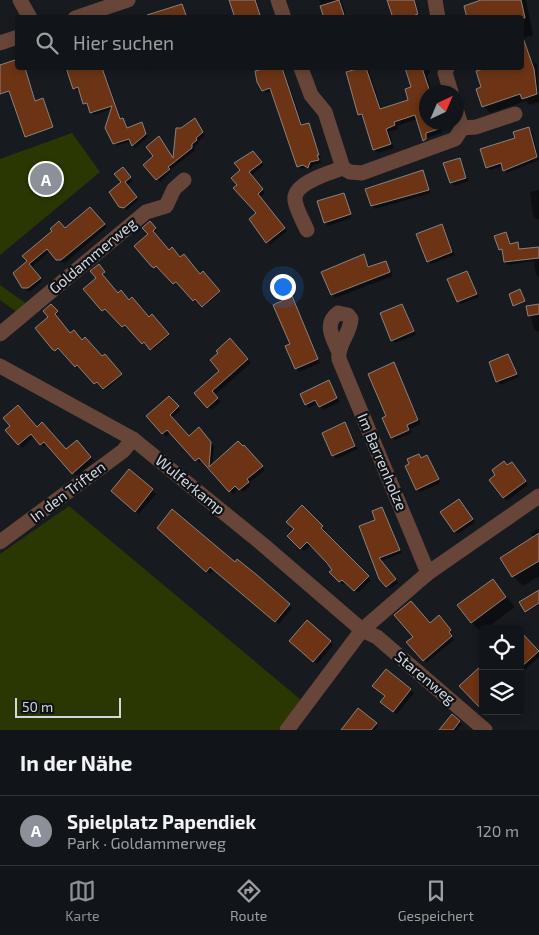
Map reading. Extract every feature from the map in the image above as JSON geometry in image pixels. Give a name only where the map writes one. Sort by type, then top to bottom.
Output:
[{"type":"street","points":[[20,0],[28,15]]},
{"type":"street","points":[[84,15],[128,0]]},
{"type":"street","points":[[278,0],[283,15]]},
{"type":"street","points":[[435,0],[438,15]]},
{"type":"street","points":[[0,43],[15,38]]},
{"type":"street","points":[[302,70],[311,95],[325,112],[343,168],[350,172],[362,172],[455,139],[461,130]]},
{"type":"street","points":[[446,70],[445,73],[449,85]]},
{"type":"street","points":[[464,128],[476,127],[515,114]]},
{"type":"street","points":[[307,230],[295,200],[296,193],[301,185],[343,168]]},
{"type":"street","name":"Goldammerweg","points":[[0,334],[146,212],[166,206],[174,189],[184,180]]},
{"type":"street","name":"Im Barrenholze","points":[[338,350],[339,359],[428,573]]},
{"type":"street","name":"Wulferkamp","points":[[0,366],[133,439],[261,543],[362,630]]},
{"type":"street","name":"In den Triften","points":[[0,542],[123,451],[133,439]]},
{"type":"street","points":[[287,730],[362,630],[428,573],[539,496]]},
{"type":"street","name":"Starenweg","points":[[362,630],[377,637],[485,730]]},
{"type":"green space","points":[[72,133],[100,172],[0,255],[0,159]]},
{"type":"green space","points":[[0,285],[27,304],[18,313],[0,300]]},
{"type":"green space","points":[[69,506],[301,700],[278,730],[0,730],[0,554]]},
{"type":"building","points":[[229,0],[255,0],[260,15],[234,15]]},
{"type":"building","points":[[339,0],[344,15],[323,15],[320,6]]},
{"type":"building","points":[[387,0],[414,0],[418,14],[392,15]]},
{"type":"building","points":[[481,0],[521,0],[525,18],[524,15],[466,15],[464,6]]},
{"type":"building","points":[[182,4],[186,15],[147,15]]},
{"type":"building","points":[[524,41],[534,69],[537,94],[522,99],[520,94],[482,107],[476,89],[481,87],[476,71],[524,70]]},
{"type":"building","points":[[15,60],[15,70],[26,70],[35,101],[43,98],[53,127],[25,137],[9,91],[0,94],[0,65]]},
{"type":"building","points":[[67,70],[103,70],[120,119],[123,118],[127,128],[142,122],[146,134],[132,146],[129,139],[113,144],[105,128],[112,106],[90,113],[87,103],[83,104],[78,87],[73,89]]},
{"type":"building","points":[[283,70],[301,125],[309,123],[319,155],[317,155],[319,160],[310,162],[308,168],[303,165],[297,167],[270,88],[262,91],[257,82],[255,71]]},
{"type":"building","points":[[367,70],[380,109],[408,100],[405,89],[411,87],[406,70],[423,70],[428,85],[419,85],[419,128],[415,115],[394,122],[395,125],[386,129],[391,144],[373,150],[362,114],[358,115],[346,72]]},
{"type":"building","points":[[195,118],[203,132],[196,138],[197,140],[192,144],[192,148],[168,167],[170,169],[156,180],[143,165],[153,156],[146,147],[159,136],[173,158],[176,128],[181,128]]},
{"type":"building","points":[[529,127],[537,157],[503,171],[501,163],[486,168],[480,149],[515,138],[513,132]]},
{"type":"building","points":[[420,130],[435,130],[426,133],[426,139],[423,141]]},
{"type":"building","points":[[253,151],[262,162],[249,172],[263,189],[258,194],[285,228],[266,243],[249,219],[256,213],[233,188],[237,185],[231,178],[240,170],[234,163]]},
{"type":"building","points":[[460,158],[466,178],[450,183],[443,163]]},
{"type":"building","points":[[123,167],[131,177],[125,182],[137,197],[124,208],[119,207],[109,192],[121,182],[114,174]]},
{"type":"building","points":[[423,170],[429,190],[371,206],[365,189]]},
{"type":"building","points":[[344,193],[351,214],[324,223],[317,201]]},
{"type":"building","points":[[90,207],[105,224],[61,260],[56,260],[47,249],[29,264],[41,278],[28,288],[22,288],[13,273],[27,261],[22,256],[52,231],[50,229],[59,221],[65,228]]},
{"type":"building","points":[[150,221],[156,228],[153,231],[169,250],[172,247],[180,257],[184,254],[200,274],[203,271],[220,291],[202,307],[195,299],[193,301],[176,282],[173,284],[156,266],[154,268],[151,266],[134,246],[148,234],[142,228]]},
{"type":"building","points":[[442,224],[452,252],[427,262],[416,234]]},
{"type":"building","points":[[506,232],[510,244],[518,242],[519,249],[539,247],[539,258],[504,262],[502,249],[499,250],[494,236]]},
{"type":"building","points":[[364,254],[368,267],[386,261],[390,272],[331,295],[321,272]]},
{"type":"building","points":[[99,264],[105,272],[102,274],[118,293],[121,290],[129,300],[132,297],[149,317],[152,314],[169,334],[150,350],[125,325],[122,327],[105,309],[102,311],[83,289],[96,278],[90,271]]},
{"type":"building","points":[[467,271],[477,294],[457,302],[447,279]]},
{"type":"building","points":[[520,289],[525,301],[513,306],[509,294]]},
{"type":"building","points":[[292,296],[318,359],[295,369],[285,346],[290,344],[273,305]]},
{"type":"building","points":[[51,304],[58,311],[55,314],[70,333],[74,330],[82,340],[85,337],[102,356],[105,354],[122,374],[103,389],[97,382],[94,384],[77,365],[75,367],[58,348],[55,351],[52,349],[35,328],[48,317],[43,311]]},
{"type":"building","points":[[402,304],[414,331],[391,341],[380,313]]},
{"type":"building","points":[[539,304],[539,314],[528,316],[526,306]]},
{"type":"building","points":[[230,338],[248,359],[212,391],[218,398],[207,408],[194,393],[219,371],[210,360],[218,353],[216,351]]},
{"type":"building","points":[[508,354],[517,374],[496,382],[489,362]]},
{"type":"building","points":[[394,362],[418,420],[407,425],[409,430],[391,438],[382,418],[386,416],[368,374]]},
{"type":"building","points":[[329,380],[337,398],[319,407],[315,400],[305,405],[300,394]]},
{"type":"building","points":[[169,396],[179,406],[170,415],[189,436],[199,427],[211,442],[209,467],[238,441],[244,445],[263,466],[247,479],[249,482],[239,490],[235,486],[229,492],[199,458],[195,461],[167,430],[162,434],[146,416]]},
{"type":"building","points":[[18,405],[37,427],[42,422],[66,449],[77,440],[91,457],[72,474],[44,442],[40,445],[31,434],[18,445],[5,430],[10,426],[3,418]]},
{"type":"building","points":[[345,422],[355,446],[332,456],[322,433]]},
{"type":"building","points":[[419,454],[421,458],[427,455],[439,479],[416,490],[405,466],[409,464],[407,459]]},
{"type":"building","points":[[504,461],[507,465],[512,462],[526,481],[503,498],[489,480],[495,475],[492,470]]},
{"type":"building","points":[[129,469],[153,489],[135,512],[111,491]]},
{"type":"building","points":[[459,499],[473,519],[454,532],[440,512]]},
{"type":"building","points":[[302,505],[323,526],[321,528],[369,576],[354,591],[342,580],[339,582],[329,572],[332,570],[327,563],[307,542],[300,549],[287,536],[294,529],[286,522]]},
{"type":"building","points":[[382,507],[400,550],[379,558],[396,579],[386,587],[379,579],[359,526],[375,520],[372,511]]},
{"type":"building","points":[[172,509],[235,562],[237,559],[257,575],[290,604],[275,622],[210,567],[206,572],[157,528]]},
{"type":"building","points":[[539,533],[539,561],[512,577],[500,558]]},
{"type":"building","points":[[493,579],[506,597],[471,623],[457,605]]},
{"type":"building","points":[[539,590],[539,603],[525,612],[519,602]]},
{"type":"building","points":[[411,601],[430,623],[439,615],[451,630],[449,632],[452,636],[423,661],[406,642],[413,637],[394,615]]},
{"type":"building","points":[[307,620],[331,641],[313,662],[289,641]]},
{"type":"building","points":[[524,635],[539,651],[524,664]]},
{"type":"building","points":[[479,668],[479,707],[459,686]]},
{"type":"building","points":[[386,669],[411,689],[393,712],[380,702],[385,696],[372,686]]},
{"type":"building","points":[[358,708],[377,723],[371,730],[341,730]]},
{"type":"building","points":[[452,714],[460,721],[453,730],[439,730]]},
{"type":"place","name":"Spielplatz Papendiek","points":[[46,179]]}]
